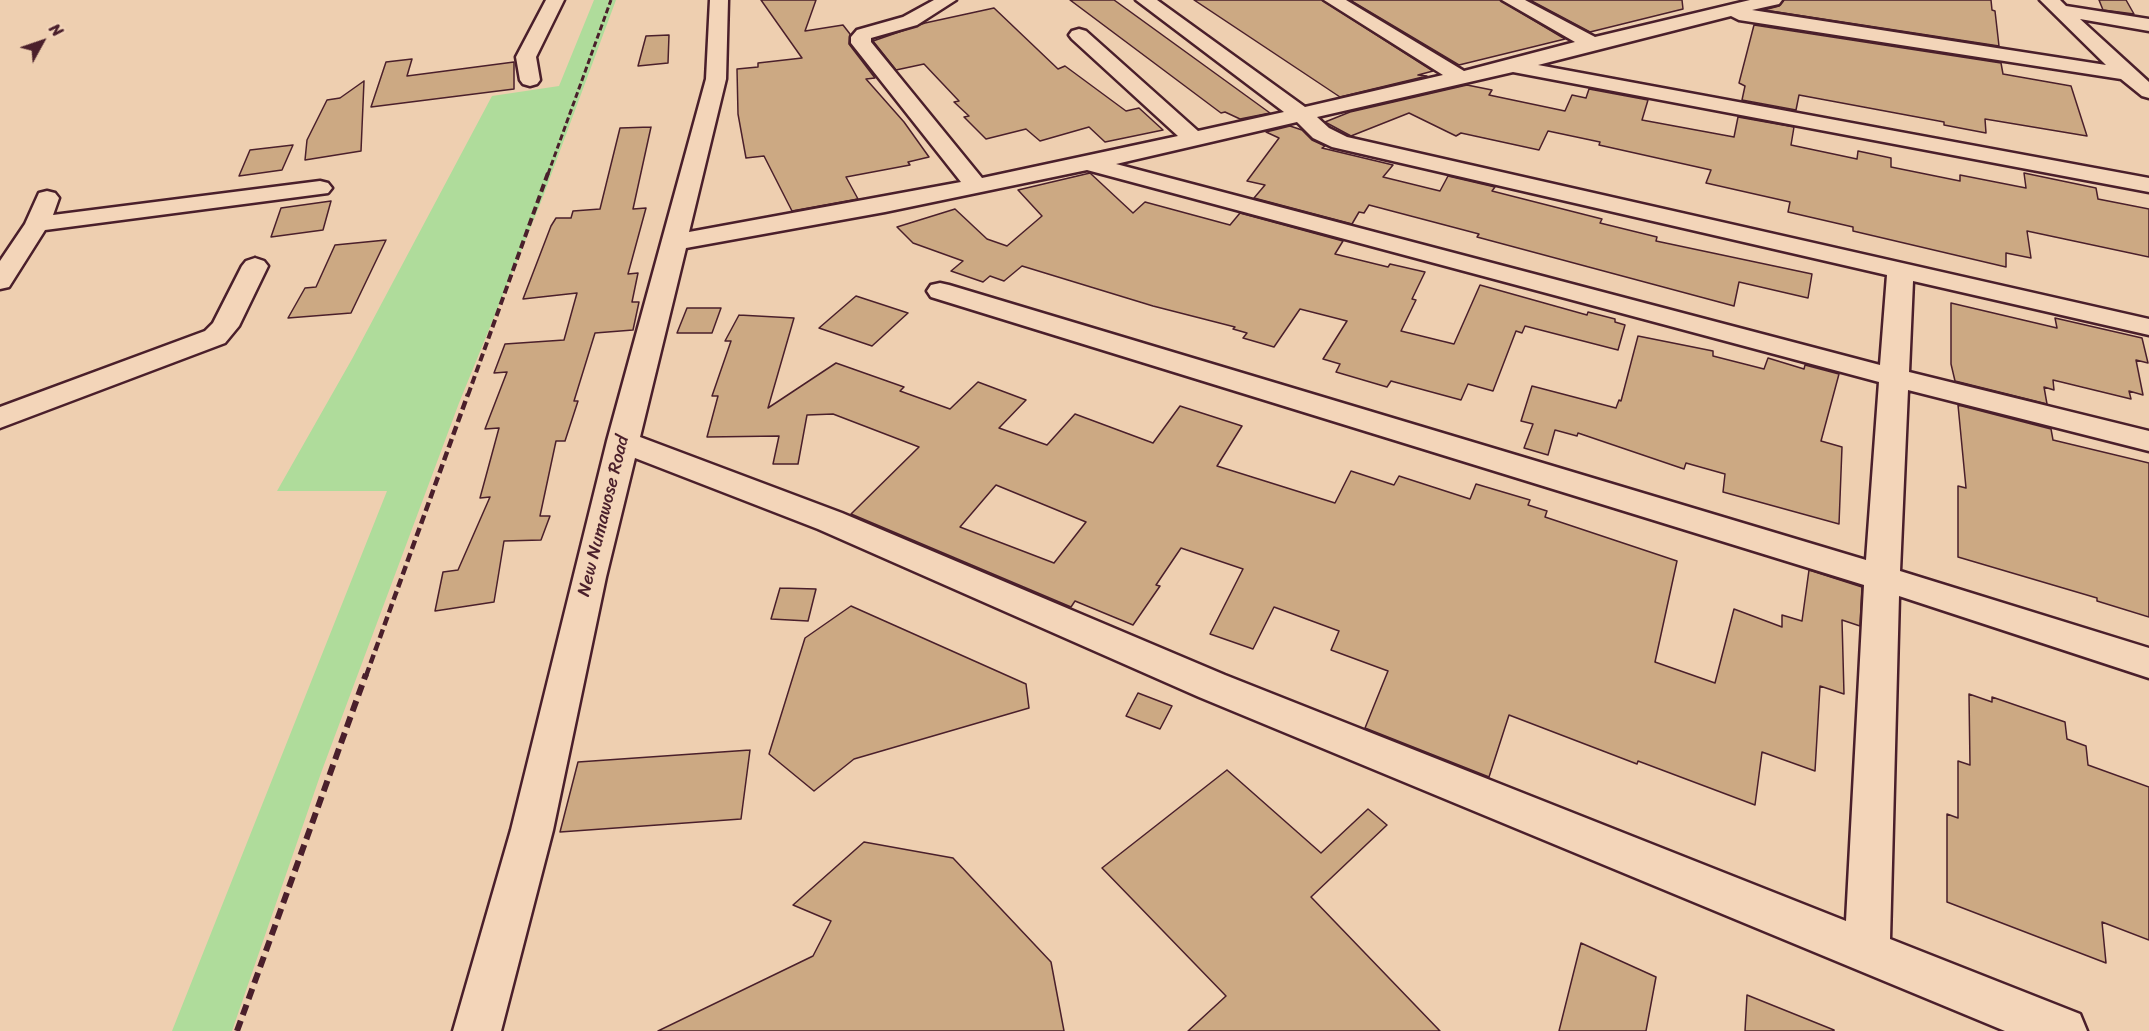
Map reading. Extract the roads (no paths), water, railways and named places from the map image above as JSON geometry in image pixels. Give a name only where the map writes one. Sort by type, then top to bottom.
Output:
[{"type":"street","points":[[530,80],[526,57],[555,0]]},
{"type":"street","name":"New Numawose Road","points":[[477,1031],[532,830],[622,441],[676,242],[716,80],[719,0]]},
{"type":"street","points":[[947,0],[910,21],[864,34],[861,37],[861,43],[976,186]]},
{"type":"street","points":[[1145,0],[1302,115],[1321,133],[1359,148],[2149,327]]},
{"type":"street","points":[[1333,0],[1460,77]]},
{"type":"street","points":[[1511,0],[1592,43]]},
{"type":"street","points":[[1694,0],[1723,12],[2127,74]]},
{"type":"street","points":[[676,242],[874,207],[1089,164],[1511,66],[1592,43],[1773,0]]},
{"type":"street","points":[[2063,4],[2088,15],[2149,25]]},
{"type":"street","points":[[2063,4],[2127,74],[2149,92]]},
{"type":"street","points":[[1079,35],[1194,139]]},
{"type":"street","points":[[1511,66],[2149,185]]},
{"type":"street","points":[[1089,164],[1893,377],[2149,441]]},
{"type":"street","points":[[37,224],[320,188]]},
{"type":"street","points":[[0,281],[37,224],[47,198]]},
{"type":"street","points":[[0,418],[215,337],[225,326],[255,266]]},
{"type":"street","points":[[1867,950],[1882,578],[1900,272]]},
{"type":"street","points":[[940,291],[1882,578],[2149,663]]},
{"type":"street","points":[[622,441],[830,521],[1212,686],[2063,1031]]},
{"type":"railway","points":[[548,174],[611,0]]},
{"type":"railway","points":[[468,395],[548,173]]},
{"type":"railway","points":[[366,676],[468,394]]},
{"type":"railway","points":[[237,1031],[366,674]]}]
